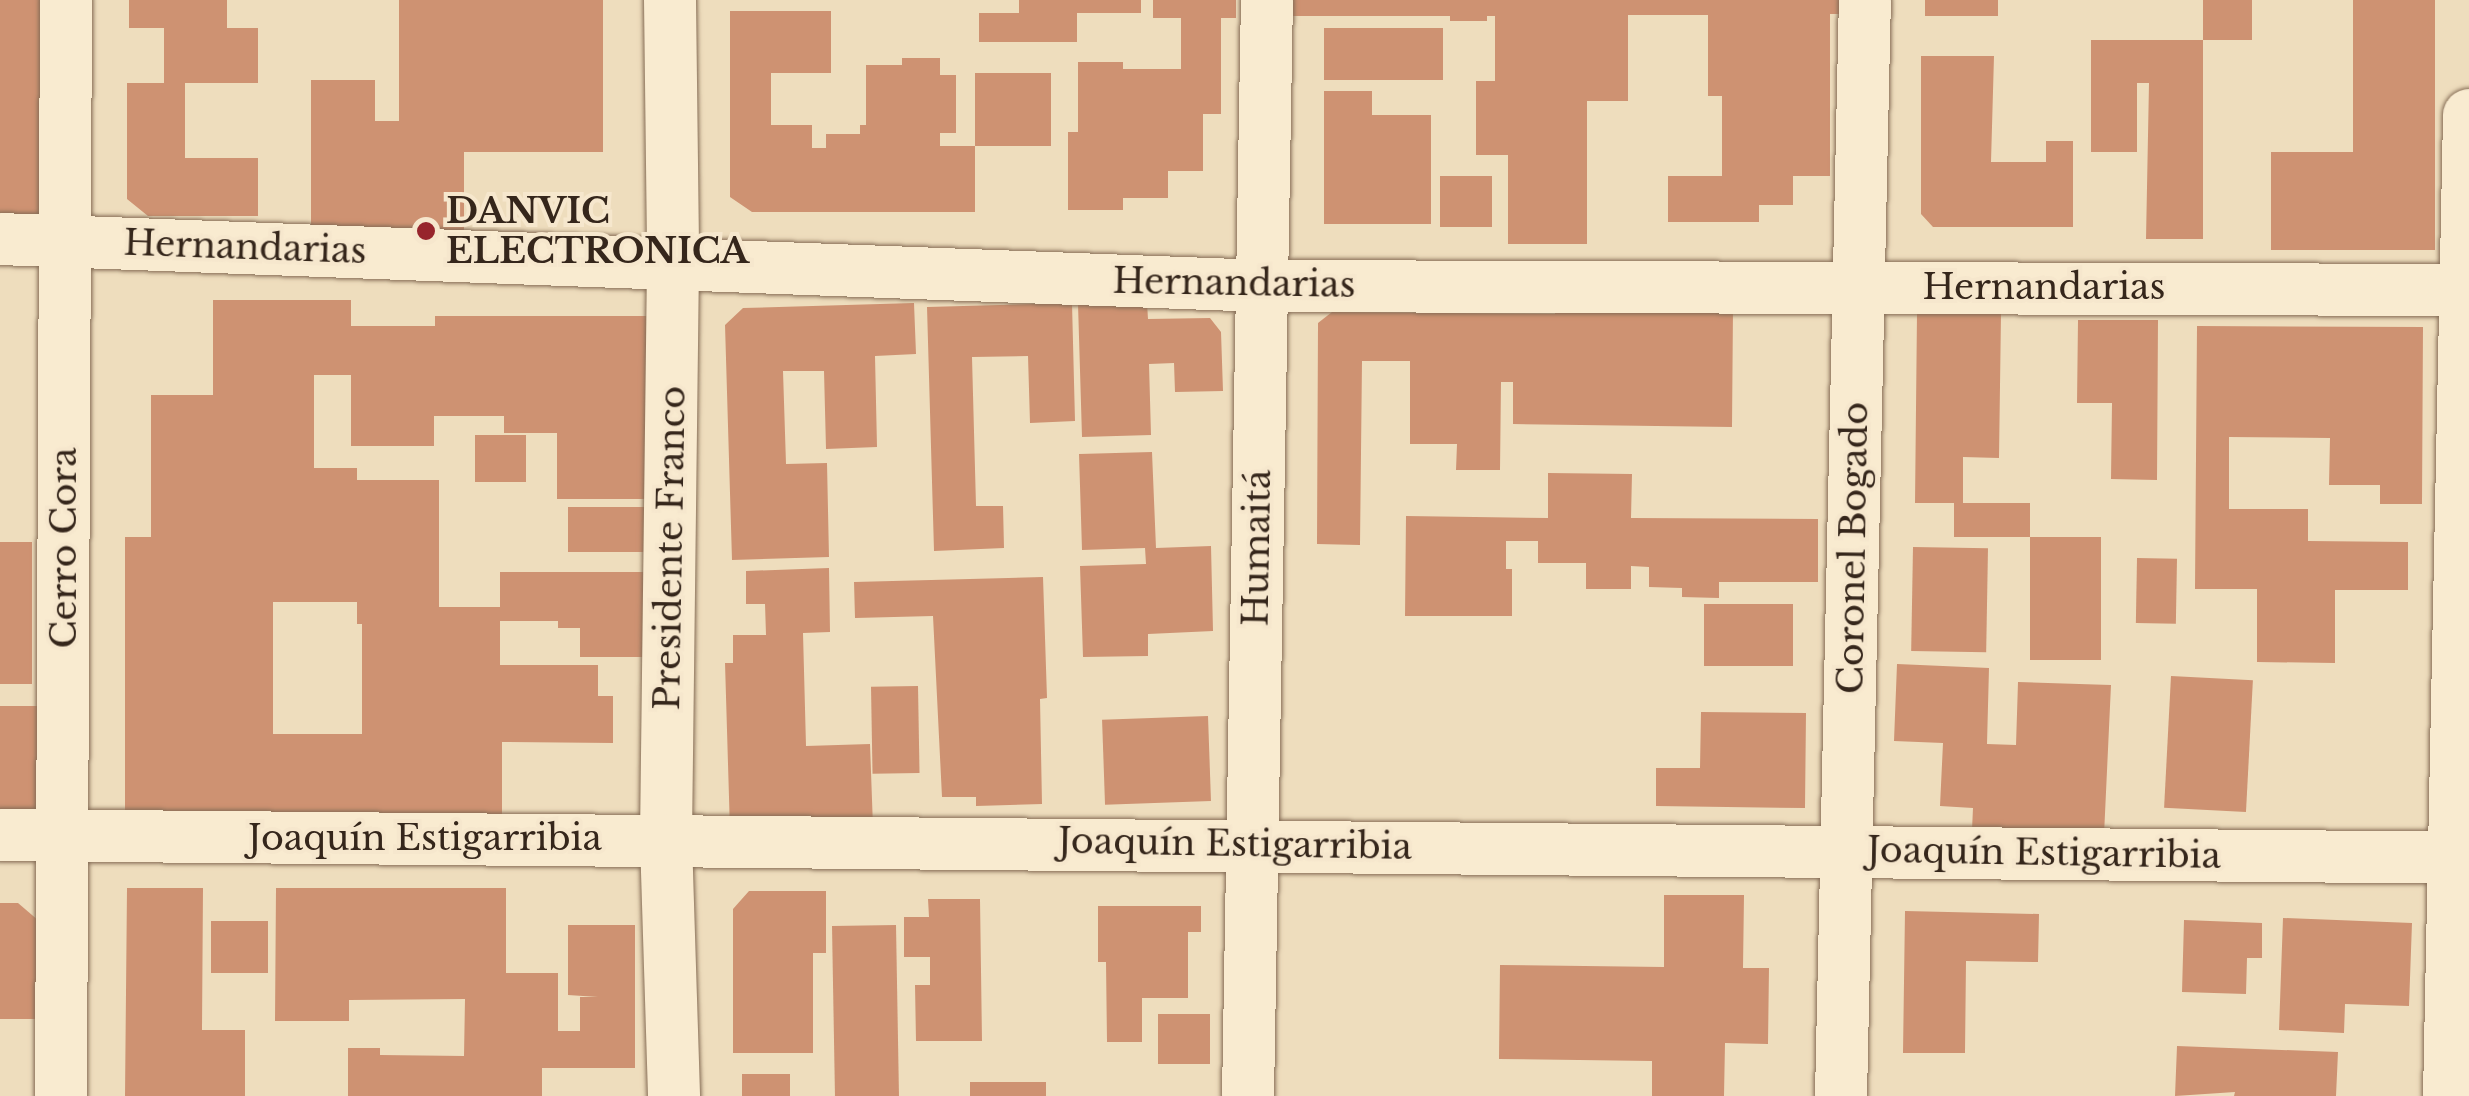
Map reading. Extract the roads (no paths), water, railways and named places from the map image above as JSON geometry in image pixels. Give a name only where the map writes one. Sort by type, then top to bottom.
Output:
[{"type":"street","name":"Cerro Cora","points":[[61,1096],[66,0]]},
{"type":"street","name":"Presidente Franco","points":[[670,0],[673,264],[666,840],[674,1096]]},
{"type":"street","name":"Humaitá","points":[[1248,1096],[1267,0]]},
{"type":"street","name":"Coronel Bogado","points":[[1841,1096],[1865,0]]},
{"type":"street","points":[[2449,1096],[2462,858],[2469,116]]},
{"type":"street","name":"Hernandarias","points":[[0,239],[1262,286],[2466,290]]},
{"type":"street","name":"Joaquín Estigarribia","points":[[0,835],[2462,858]]},
{"type":"place","name":"DANVIC ELECTRONICA","points":[[426,231]]}]
